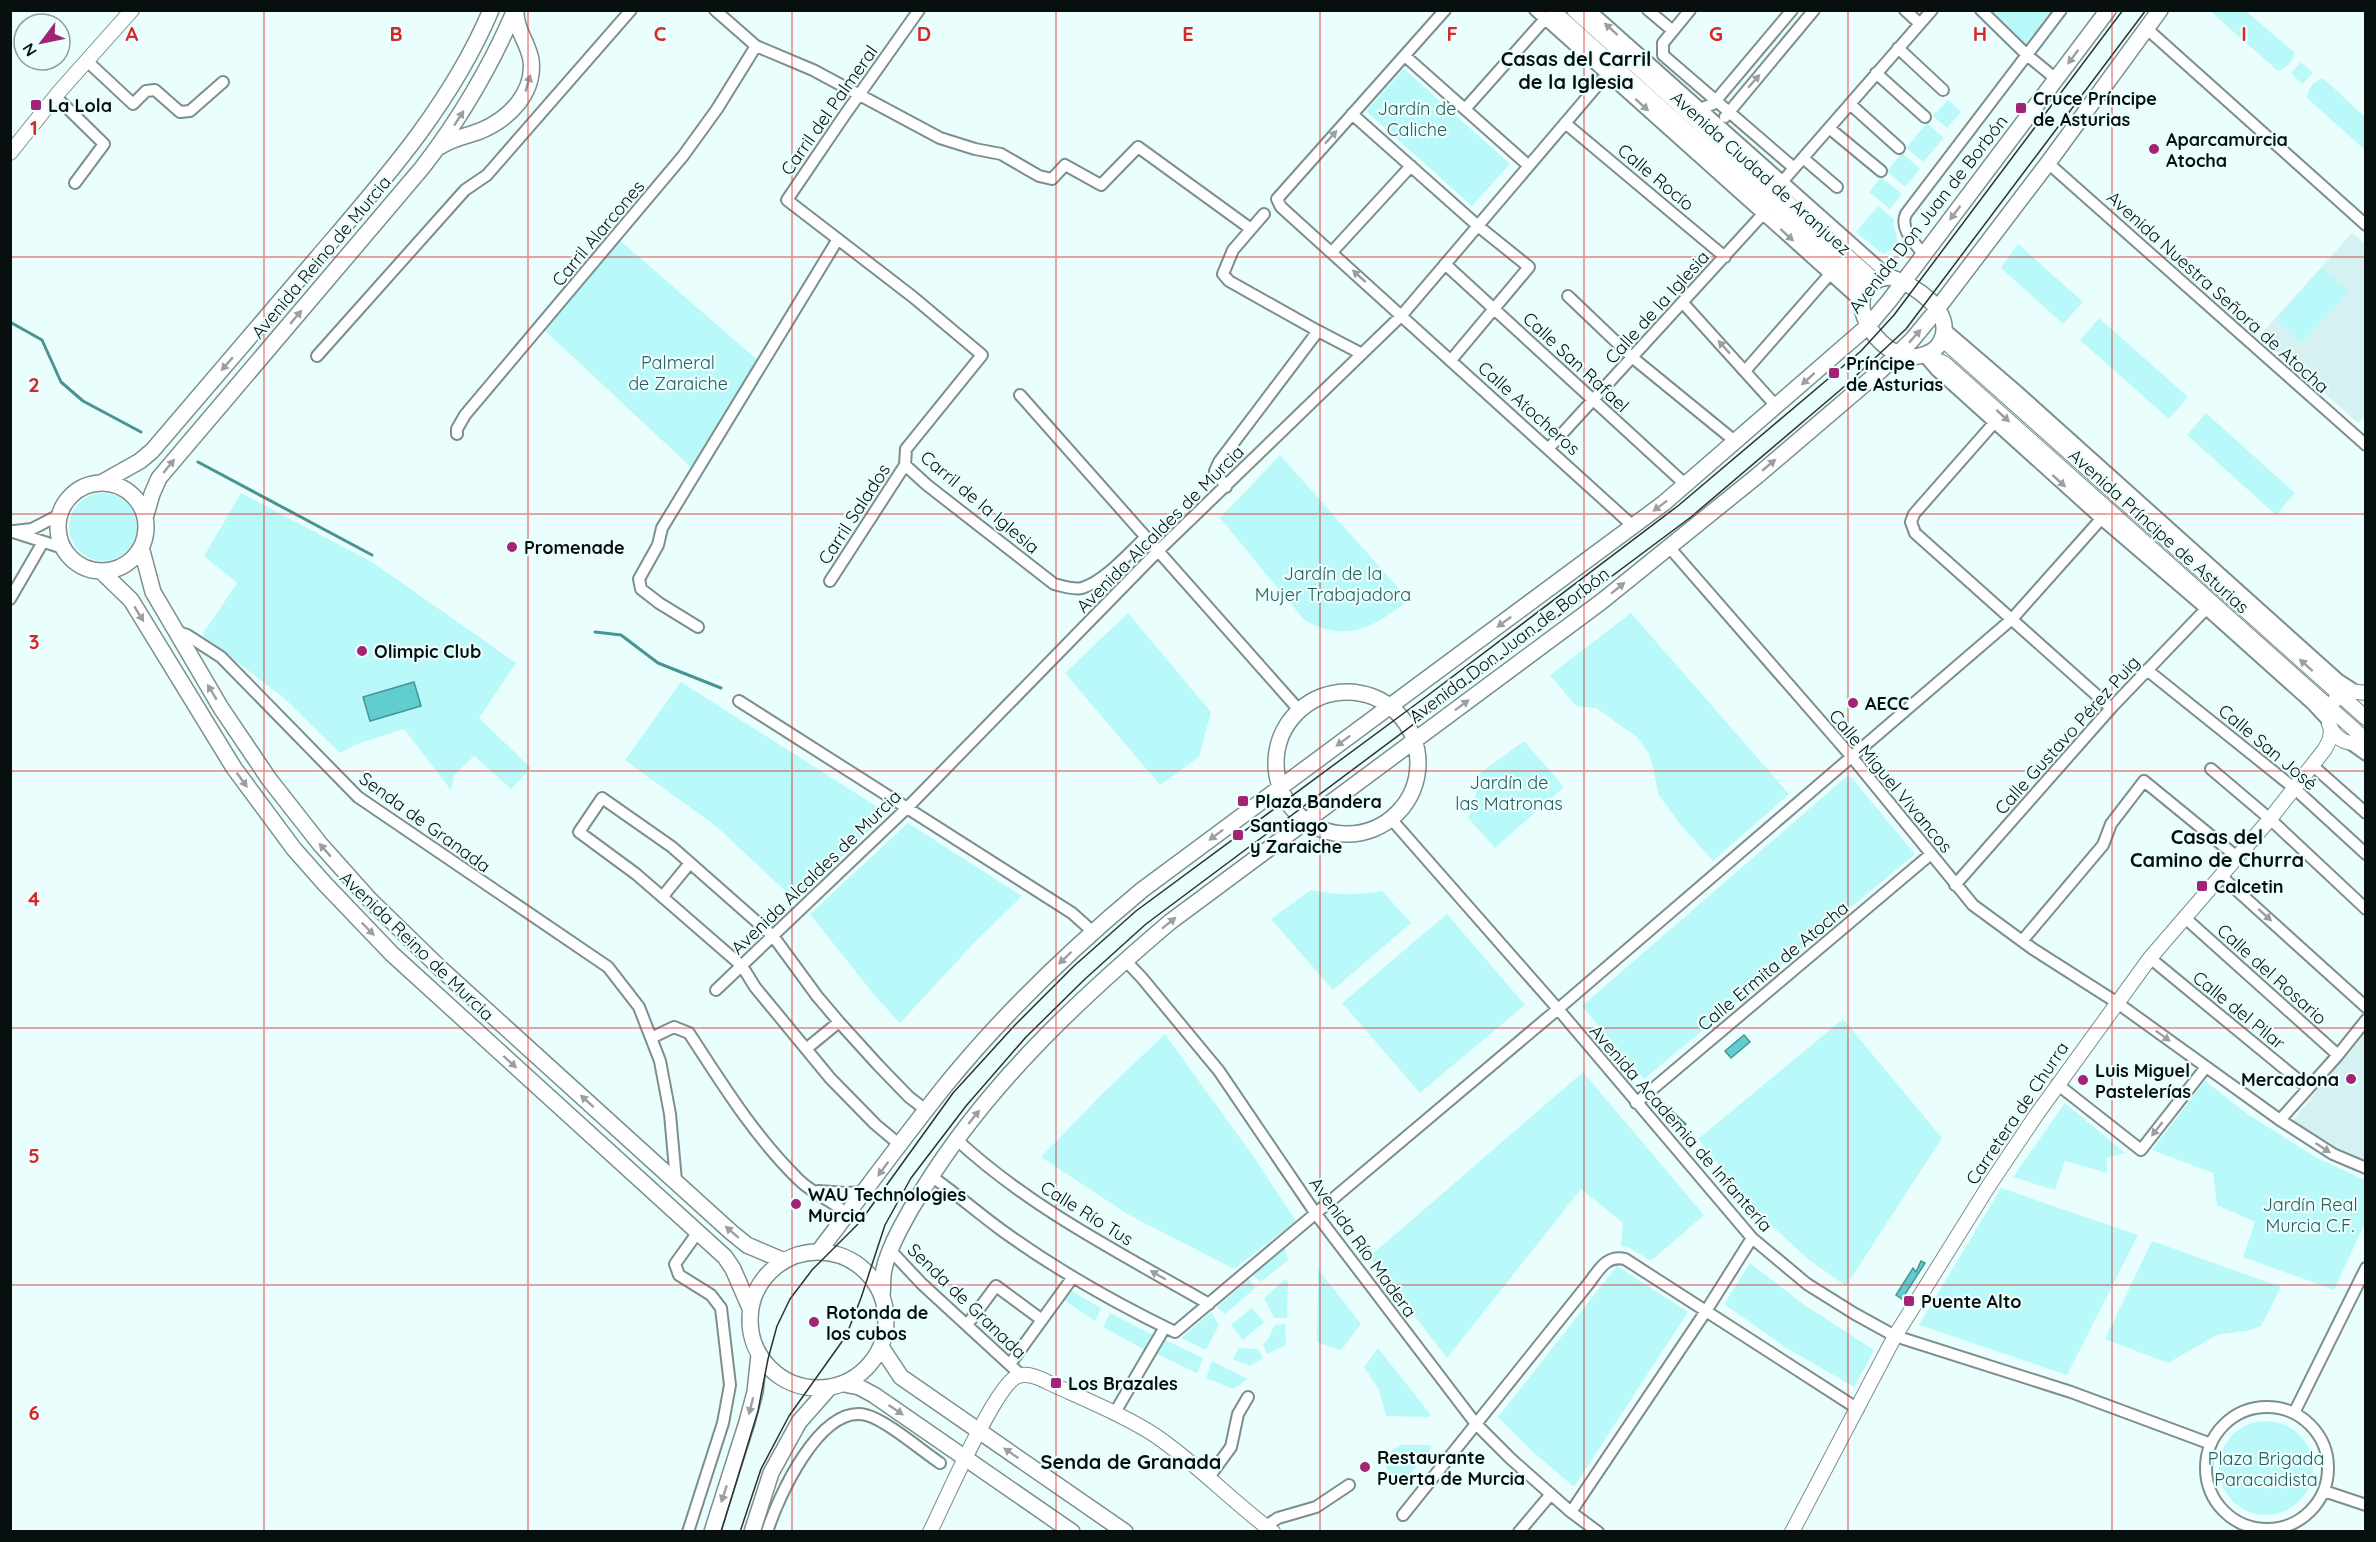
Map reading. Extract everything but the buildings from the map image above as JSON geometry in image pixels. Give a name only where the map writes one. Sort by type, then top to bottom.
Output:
[{"type":"main road","points":[[10,153],[132,10]]},
{"type":"main road","name":"Avenida Reino de Murcia","points":[[101,483],[141,462],[152,452],[374,192],[441,103],[491,10]]},
{"type":"main road","name":"Avenida Ciudad de Aranjuez","points":[[1574,10],[1879,287]]},
{"type":"main road","name":"Avenida Don Juan de Borbón","points":[[819,1251],[926,1110],[988,1036],[1092,931],[1142,890],[1686,485],[1868,326],[1879,287],[1924,255],[2108,10]]},
{"type":"main road","name":"Avenida Don Juan de Borbón","points":[[882,1296],[884,1268],[905,1218],[931,1176],[956,1139],[995,1091],[1058,1023],[1125,960],[1170,922],[1601,602],[1757,476],[1898,354],[1937,309],[2160,10]]},
{"type":"main road","points":[[434,152],[449,141],[496,124],[519,102],[529,83],[531,57],[513,15],[491,21],[479,35]]},
{"type":"main road","name":"Avenida Reino de Murcia","points":[[145,518],[159,478],[434,152],[473,96],[513,15]]},
{"type":"main road","name":"Avenida Ciudad de Aranjuez","points":[[1548,15],[1879,287]]},
{"type":"main road","points":[[1879,287],[1919,291],[1937,309],[1942,318],[1944,334],[1938,347],[1915,357],[1898,354],[1881,341],[1868,326],[1862,310],[1879,287]]},
{"type":"main road","name":"Avenida Príncipe de Asturias","points":[[1944,334],[1953,350],[2366,718]]},
{"type":"main road","name":"Avenida Príncipe de Asturias","points":[[1924,355],[1944,363],[2366,741]]},
{"type":"main road","points":[[101,483],[116,485],[129,493],[139,504],[145,518],[145,533],[141,547],[131,560],[117,568],[100,571],[73,560],[63,548],[58,532],[59,515],[67,500],[79,489],[101,483]]},
{"type":"main road","name":"Avenida Reino de Murcia","points":[[141,547],[145,570],[153,592],[252,755],[291,808],[344,872],[441,969],[747,1245],[782,1260]]},
{"type":"main road","name":"Avenida Reino de Murcia","points":[[100,571],[131,600],[234,768],[294,849],[392,954],[725,1257],[733,1269],[750,1308]]},
{"type":"main road","points":[[1344,692],[1368,695],[1390,706],[1405,721],[1415,740],[1418,775],[1409,800],[1392,820],[1371,831],[1348,835],[1326,832],[1305,821],[1290,806],[1280,788],[1276,768],[1278,746],[1286,727],[1299,710],[1320,697],[1344,692]]},
{"type":"main road","points":[[2330,709],[2340,695],[2363,692]]},
{"type":"main road","name":"Carretera de Churra","points":[[1792,1532],[1895,1336],[1988,1187],[2116,1002],[2184,917],[2270,819],[2325,749],[2330,739],[2330,709]]},
{"type":"main road","points":[[2331,728],[2346,742]]},
{"type":"main road","name":"Carretera de Churra","points":[[2325,749],[2346,742],[2366,741]]},
{"type":"main road","points":[[752,1532],[771,1473],[799,1422],[837,1386],[861,1373],[870,1365],[881,1347],[886,1322],[882,1296],[872,1278],[858,1264],[839,1255],[819,1251],[806,1252],[782,1260],[760,1282],[750,1308],[749,1324],[752,1340],[759,1355],[772,1371],[789,1382],[809,1388],[837,1386],[859,1388],[874,1395],[1072,1532]]},
{"type":"main road","points":[[881,1347],[901,1377],[1125,1532]]},
{"type":"main road","points":[[711,1532],[747,1422],[755,1392],[759,1355]]},
{"type":"main road","points":[[930,1532],[965,1458],[1003,1388],[1021,1375],[1039,1379],[1155,1435],[1209,1477],[1269,1529]]},
{"type":"street","points":[[317,356],[465,190],[487,175],[631,10]]},
{"type":"street","points":[[715,10],[756,46],[813,70],[940,138],[1001,154],[1039,176],[1052,179],[1065,165],[1101,185],[1138,147],[1251,228]]},
{"type":"street","name":"Carril del Palmeral","points":[[838,239],[787,200],[919,10]]},
{"type":"street","points":[[1445,10],[1352,114],[1478,226],[1529,267],[1452,359]]},
{"type":"street","points":[[1535,10],[1548,15],[1607,74],[1830,274],[1879,287]]},
{"type":"street","points":[[1590,10],[1782,182],[1879,287]]},
{"type":"street","points":[[1648,10],[1673,31]]},
{"type":"street","points":[[1690,10],[1663,43],[1663,55],[1794,168]]},
{"type":"street","points":[[1700,109],[1709,107],[1716,101],[1792,10]]},
{"type":"street","points":[[1722,129],[1728,111],[1814,10]]},
{"type":"street","points":[[1905,10],[1919,23]]},
{"type":"street","points":[[1782,182],[1932,10]]},
{"type":"street","points":[[1981,10],[2027,55],[2056,79]]},
{"type":"street","points":[[1924,255],[1906,230],[1904,224],[1906,214],[2061,10]]},
{"type":"street","points":[[1465,109],[1548,15]]},
{"type":"street","points":[[2146,28],[2366,225]]},
{"type":"street","name":"Carril Alarcones","points":[[457,434],[457,429],[465,415],[683,156],[717,109],[756,46]]},
{"type":"street","points":[[1898,48],[1944,90]]},
{"type":"street","points":[[1405,56],[1529,166]]},
{"type":"street","points":[[87,61],[132,104],[146,91],[155,90],[180,112],[190,111],[223,82]]},
{"type":"street","points":[[1876,73],[1925,117]]},
{"type":"street","name":"Avenida Alcaldes de Murcia","points":[[716,990],[907,808],[1158,551],[1402,315],[1607,74]]},
{"type":"street","points":[[56,97],[104,144],[75,183]]},
{"type":"street","points":[[1850,104],[1899,148]]},
{"type":"street","name":"Calle Atocheros","points":[[1352,114],[1277,199],[1281,207],[1452,359],[1633,526]]},
{"type":"street","name":"Calle Rocío","points":[[1565,123],[1725,257]]},
{"type":"street","points":[[1829,128],[1881,171]]},
{"type":"street","points":[[1803,158],[1838,187]]},
{"type":"street","name":"Avenida Nuestra Señora de Atocha","points":[[2048,163],[2366,445]]},
{"type":"street","points":[[1332,252],[1411,166]]},
{"type":"street","points":[[1264,214],[1233,249],[1223,274],[1230,281],[1362,354]]},
{"type":"street","name":"Calle de la Iglesia","points":[[1549,448],[1763,214]]},
{"type":"street","points":[[698,627],[641,589],[639,579],[658,545],[662,528],[838,239]]},
{"type":"street","name":"Carril de la Iglesia","points":[[838,239],[913,297],[982,355],[906,449],[905,465],[927,485],[1054,584],[1080,589],[1095,582],[1146,537]]},
{"type":"street","name":"Calle San Rafael","points":[[1445,264],[1686,485]]},
{"type":"street","points":[[1745,371],[1830,274]]},
{"type":"street","points":[[1568,296],[1633,358],[1736,442]]},
{"type":"street","points":[[1683,303],[1777,407]]},
{"type":"street","points":[[1226,487],[1215,471],[1219,462],[1318,331]]},
{"type":"street","points":[[1944,334],[2016,390],[2339,680],[2363,692]]},
{"type":"street","points":[[1924,355],[1936,370],[1994,423],[2319,711],[2331,728]]},
{"type":"street","points":[[1020,395],[1299,710]]},
{"type":"street","points":[[1994,423],[1914,514],[1911,522],[1915,533],[2111,708]]},
{"type":"street","name":"Carril Salados","points":[[830,581],[905,465]]},
{"type":"street","points":[[11,531],[32,529],[59,515]]},
{"type":"street","points":[[931,1176],[1001,1230],[1073,1277],[1141,1316],[1175,1332],[1558,1010],[2012,619],[2101,519]]},
{"type":"street","points":[[11,531],[63,548]]},
{"type":"street","points":[[10,600],[43,542]]},
{"type":"street","name":"Calle Miguel Vivancos","points":[[1669,547],[1851,756],[1973,905],[2022,941],[2116,1002],[2280,1120],[2333,1154],[2366,1168]]},
{"type":"street","name":"Calle Gustavo Pérez Puig","points":[[1955,885],[2111,708],[2206,609]]},
{"type":"street","name":"Senda de Granada","points":[[176,631],[187,635],[221,657],[358,797],[608,967],[639,1007],[660,1061],[670,1114],[676,1181]]},
{"type":"street","name":"Calle San José","points":[[2147,670],[2294,788],[2366,854]]},
{"type":"street","points":[[738,701],[1072,913],[1092,931]]},
{"type":"street","points":[[2346,742],[2366,755]]},
{"type":"street","points":[[2313,765],[2366,813]]},
{"type":"street","points":[[2211,769],[2270,819],[2366,909]]},
{"type":"street","points":[[2022,941],[2103,845],[2111,824],[2144,781],[2237,857]]},
{"type":"street","points":[[900,1145],[875,1124],[830,1078],[742,966],[663,896],[579,832],[602,798],[672,847],[773,936],[839,1022],[909,1097],[926,1110]]},
{"type":"street","name":"Avenida Academia de Infantería","points":[[1392,820],[1752,1238],[1807,1284],[1895,1336],[2071,1392],[2211,1444]]},
{"type":"street","name":"Calle Ermita de Atocha","points":[[1636,1102],[1931,854]]},
{"type":"street","points":[[663,896],[690,863]]},
{"type":"street","points":[[2222,876],[2366,1007]]},
{"type":"street","name":"Calle del Rosario","points":[[2184,917],[2338,1055]]},
{"type":"street","name":"Calle del Pilar","points":[[2150,958],[2308,1088]]},
{"type":"street","name":"Avenida Río Madera","points":[[1125,960],[1219,1071],[1316,1214],[1476,1424],[1511,1459],[1571,1512],[1598,1532]]},
{"type":"street","points":[[2280,1120],[2366,1020]]},
{"type":"street","points":[[806,1049],[839,1022]]},
{"type":"street","points":[[651,1038],[674,1027],[689,1033],[752,1126],[774,1153],[812,1191],[833,1201],[847,1214]]},
{"type":"street","points":[[2058,1084],[2141,1150],[2206,1066]]},
{"type":"street","name":"Calle Río Tus","points":[[956,1139],[1015,1186],[1079,1230],[1209,1304]]},
{"type":"street","points":[[812,1191],[866,1192]]},
{"type":"street","points":[[688,1532],[723,1423],[730,1385],[722,1308],[711,1294],[679,1275],[675,1264],[698,1232]]},
{"type":"street","points":[[1571,1512],[1706,1311],[1752,1238]]},
{"type":"street","name":"Senda de Granada","points":[[891,1251],[922,1284],[1021,1375]]},
{"type":"street","points":[[1403,1515],[1609,1259],[1616,1257],[1625,1258],[1858,1409]]},
{"type":"street","points":[[2294,1413],[2366,1268]]},
{"type":"street","points":[[1010,1364],[1073,1277]]},
{"type":"street","points":[[968,1325],[996,1286],[1042,1320]]},
{"type":"street","points":[[1114,1414],[1165,1327]]},
{"type":"street","points":[[1209,1477],[1231,1447],[1238,1414],[1248,1397]]},
{"type":"street","points":[[2258,1407],[2275,1407],[2294,1413],[2306,1421],[2324,1445],[2328,1459],[2328,1474],[2324,1491],[2315,1507],[2302,1519],[2287,1527],[2269,1530],[2241,1528],[2214,1499],[2207,1481],[2206,1462],[2211,1444],[2227,1421],[2241,1412],[2258,1407]]},
{"type":"street","points":[[767,1532],[796,1467],[812,1443],[831,1424],[850,1416],[865,1415],[940,1463]]},
{"type":"street","points":[[1269,1529],[1278,1518],[1316,1507],[1349,1485]]},
{"type":"street","points":[[2324,1491],[2366,1505]]},
{"type":"street","points":[[1519,1532],[1551,1494]]},
{"type":"shaded area","points":[[2352,233],[2365,244],[2366,415],[2358,423],[2260,335]]},
{"type":"shaded area","points":[[414,682],[421,706],[370,721],[363,697]]},
{"type":"shaded area","name":"Mercadona","points":[[2365,1030],[2366,1160],[2334,1146],[2293,1121]]},
{"type":"shaded area","points":[[1744,1035],[1750,1042],[1731,1058],[1725,1051]]},
{"type":"shaded area","points":[[1921,1261],[1925,1263],[1902,1299],[1896,1295],[1913,1268],[1916,1272]]},
{"type":"green space","points":[[1990,11],[2053,11],[2026,46]]},
{"type":"green space","points":[[2210,11],[2246,11],[2295,53],[2290,62],[2278,71]]},
{"type":"green space","points":[[2301,62],[2313,73],[2302,84],[2291,73]]},
{"type":"green space","name":"Jardín de Caliche","points":[[1404,69],[1510,164],[1472,206],[1366,111]]},
{"type":"green space","points":[[2323,78],[2365,117],[2365,150],[2307,98],[2312,86]]},
{"type":"green space","points":[[1948,100],[1961,112],[1947,128],[1933,116]]},
{"type":"green space","points":[[1927,123],[1944,138],[1923,162],[1906,148]]},
{"type":"green space","points":[[1902,153],[1920,169],[1905,187],[1887,171]]},
{"type":"green space","points":[[1881,177],[1902,194],[1890,209],[1869,192]]},
{"type":"green space","points":[[1878,206],[1894,219],[1897,240],[1897,248],[1883,254],[1856,232]]},
{"type":"green space","name":"Palmeral de Zaraiche","points":[[616,237],[762,364],[696,472],[541,327]]},
{"type":"green space","points":[[2018,244],[2083,302],[2063,324],[2001,268]]},
{"type":"green space","points":[[2322,268],[2349,292],[2302,343],[2276,319]]},
{"type":"green space","points":[[2099,318],[2188,397],[2169,419],[2080,340]]},
{"type":"green space","points":[[2206,413],[2295,493],[2276,515],[2187,435]]},
{"type":"green space","name":"Jardín de la Mujer Trabajadora","points":[[1280,455],[1409,600],[1384,618],[1360,629],[1334,631],[1304,620],[1220,518]]},
{"type":"green space","points":[[103,493],[116,496],[127,503],[134,514],[137,527],[134,540],[127,551],[116,558],[103,561],[90,558],[79,551],[72,540],[69,527],[72,514],[79,503],[90,496]]},
{"type":"green space","name":"Olimpic Club","points":[[241,493],[372,562],[516,663],[479,718],[531,768],[511,789],[474,756],[454,775],[451,790],[404,729],[357,744],[340,753],[284,698],[202,635],[237,583],[204,556]]},
{"type":"green space","points":[[1128,613],[1211,712],[1199,757],[1160,785],[1065,673]]},
{"type":"green space","points":[[1631,613],[1789,794],[1713,861],[1680,824],[1658,794],[1649,754],[1637,737],[1596,708],[1576,706],[1550,675]]},
{"type":"green space","points":[[681,682],[887,813],[796,901],[717,827],[625,760]]},
{"type":"green space","name":"Jardín de las Matronas","points":[[1524,741],[1564,787],[1495,848],[1468,818],[1474,805],[1479,774]]},
{"type":"green space","points":[[1846,777],[1851,777],[1915,854],[1644,1079],[1582,1006]]},
{"type":"green space","points":[[908,823],[1022,896],[976,941],[900,1023],[875,996],[810,914]]},
{"type":"green space","points":[[1311,890],[1346,894],[1382,891],[1411,923],[1333,990],[1271,919]]},
{"type":"green space","points":[[1447,914],[1525,1005],[1420,1093],[1342,1003]]},
{"type":"green space","points":[[1843,1019],[1942,1138],[1846,1286],[1808,1259],[1761,1216],[1698,1139]]},
{"type":"green space","points":[[1165,1034],[1253,1156],[1296,1221],[1234,1269],[1129,1215],[1041,1157]]},
{"type":"green space","points":[[1583,1072],[1704,1215],[1651,1261],[1630,1248],[1621,1246],[1623,1223],[1581,1189],[1447,1358],[1369,1257]]},
{"type":"green space","name":"Jardín Real Murcia C.F.","points":[[2205,1081],[2249,1115],[2317,1158],[2365,1180],[2365,1223],[2334,1290],[2243,1257],[2255,1222],[2217,1205],[2213,1173],[2152,1150]]},
{"type":"green space","points":[[2065,1103],[2125,1153],[2106,1158],[2107,1173],[2065,1161],[2055,1190],[2013,1177]]},
{"type":"green space","points":[[2001,1188],[2138,1235],[2067,1375],[1919,1325]]},
{"type":"green space","points":[[2152,1241],[2281,1287],[2261,1326],[2251,1330],[2217,1335],[2168,1363],[2105,1339]]},
{"type":"green space","points":[[1285,1248],[1288,1260],[1261,1282],[1253,1275]]},
{"type":"green space","points":[[1750,1263],[1803,1304],[1874,1350],[1854,1387],[1785,1347],[1724,1304]]},
{"type":"green space","points":[[1617,1266],[1688,1312],[1574,1487],[1532,1451],[1498,1417]]},
{"type":"green space","points":[[1318,1269],[1361,1324],[1339,1350],[1317,1342]]},
{"type":"green space","points":[[1249,1279],[1255,1288],[1225,1314],[1217,1307]]},
{"type":"green space","points":[[1286,1279],[1288,1282],[1287,1318],[1274,1318],[1264,1298]]},
{"type":"green space","points":[[1070,1290],[1101,1308],[1095,1321],[1064,1300]]},
{"type":"green space","points":[[1252,1308],[1264,1322],[1243,1340],[1231,1325]]},
{"type":"green space","points":[[1211,1312],[1219,1325],[1206,1350],[1181,1338]]},
{"type":"green space","points":[[1110,1313],[1153,1335],[1145,1350],[1103,1327]]},
{"type":"green space","points":[[1285,1323],[1286,1345],[1267,1354],[1263,1344],[1274,1326]]},
{"type":"green space","points":[[1165,1340],[1203,1358],[1197,1373],[1157,1354]]},
{"type":"green space","points":[[1239,1348],[1258,1349],[1263,1358],[1250,1366],[1233,1359]]},
{"type":"green space","points":[[1378,1348],[1431,1415],[1429,1417],[1386,1416],[1379,1390],[1364,1367]]},
{"type":"green space","points":[[1212,1361],[1248,1379],[1233,1389],[1206,1378]]},
{"type":"green space","name":"Plaza Brigada Paracaidista","points":[[2266,1421],[2284,1425],[2299,1435],[2309,1450],[2313,1468],[2309,1486],[2299,1501],[2284,1511],[2266,1515],[2248,1511],[2233,1501],[2223,1486],[2219,1468],[2223,1450],[2233,1435],[2248,1425]]},
{"type":"green space","points":[[1400,1445],[1430,1445],[1432,1447],[1400,1487],[1391,1476],[1386,1460],[1388,1455]]},
{"type":"waterway","points":[[10,322],[42,340],[61,382],[83,401],[141,432]]},
{"type":"waterway","points":[[198,462],[372,555]]},
{"type":"waterway","points":[[595,632],[621,635],[658,663],[721,688]]},
{"type":"waterway","points":[[1651,1093],[1685,1124]]},
{"type":"tram line","points":[[721,1532],[758,1411],[777,1326],[790,1299],[812,1270],[860,1222],[953,1093],[1015,1025],[1074,966],[1136,911],[1423,699],[1679,505],[1861,351],[1894,315],[2123,10]]},
{"type":"tram line","points":[[740,1532],[761,1469],[789,1416],[846,1336],[885,1225],[911,1178],[966,1106],[1026,1037],[1146,924],[1691,517],[1845,386],[1906,329],[2146,10]]},
{"type":"place","name":"La Lola","points":[[36,105]]},
{"type":"place","name":"Cruce Príncipe de Asturias","points":[[2021,108]]},
{"type":"place","name":"Aparcamurcia Atocha","points":[[2154,149]]},
{"type":"place","name":"Príncipe de Asturias","points":[[1834,373]]},
{"type":"place","name":"Promenade","points":[[512,547]]},
{"type":"place","name":"Olimpic Club","points":[[362,651]]},
{"type":"place","name":"AECC","points":[[1853,703]]},
{"type":"place","name":"Plaza Bandera","points":[[1243,801]]},
{"type":"place","name":"Santiago y Zaraiche","points":[[1238,835]]},
{"type":"place","name":"Calcetin","points":[[2202,886]]},
{"type":"place","name":"Mercadona","points":[[2351,1079]]},
{"type":"place","name":"Luis Miguel Pastelerías","points":[[2083,1080]]},
{"type":"place","name":"WAU Technologies Murcia","points":[[796,1204]]},
{"type":"place","name":"Puente Alto","points":[[1909,1301]]},
{"type":"place","name":"Rotonda de los cubos","points":[[814,1322]]},
{"type":"place","name":"Los Brazales","points":[[1056,1383]]},
{"type":"place","name":"Restaurante Puerta de Murcia","points":[[1365,1467]]},
{"type":"district","name":"Casas del Carril de la Iglesia","points":[[1576,70]]},
{"type":"district","name":"Casas del Camino de Churra","points":[[2217,848]]},
{"type":"district","name":"Senda de Granada","points":[[1131,1461]]}]
